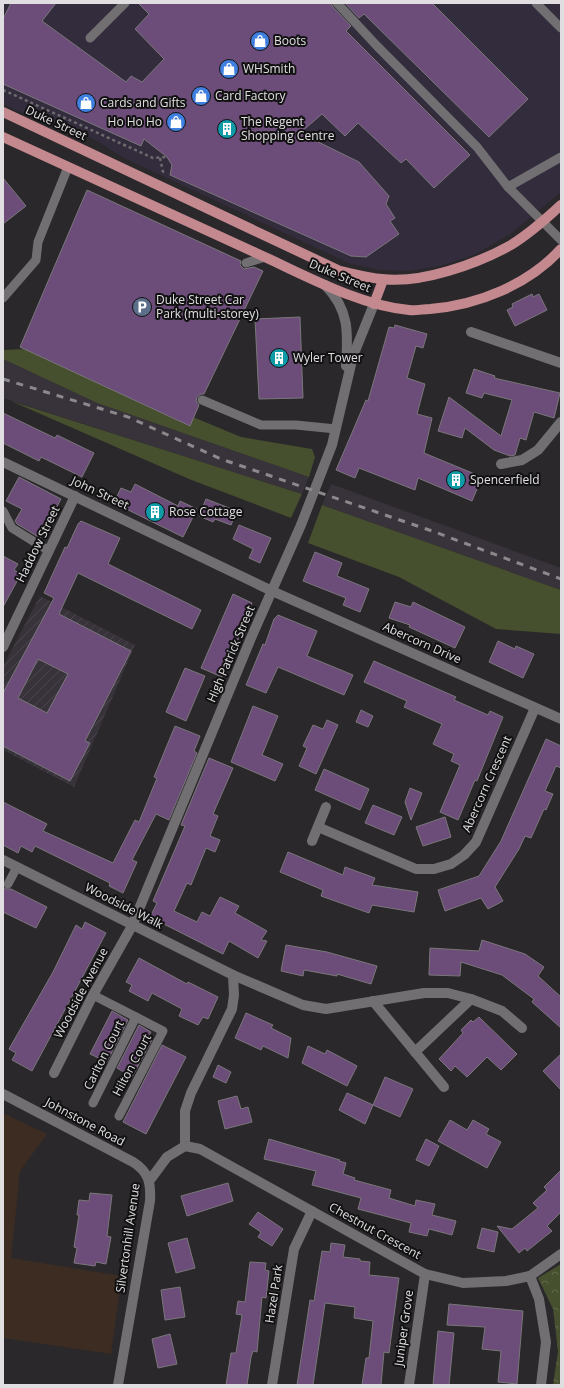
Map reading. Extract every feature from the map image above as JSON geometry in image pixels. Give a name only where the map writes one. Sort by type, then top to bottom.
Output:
[{"type":"main road","name":"Duke Street","points":[[3,112],[340,271],[383,280],[374,304],[265,257],[3,137]]},
{"type":"main road","points":[[383,280],[402,280],[428,276],[478,260],[511,244],[543,222],[561,205]]},
{"type":"main road","points":[[374,304],[410,310],[452,307],[489,296],[521,281],[552,258],[561,249]]},
{"type":"street","name":"High Patrick Street","points":[[323,283],[335,295],[342,306],[348,331],[345,390]]},
{"type":"street","name":"High Patrick Street","points":[[132,926],[272,590],[301,525],[325,464],[336,429],[353,356],[374,304]]},
{"type":"street","points":[[471,332],[561,362]]},
{"type":"street","points":[[501,464],[522,460],[538,450],[561,422]]},
{"type":"street","name":"John Street","points":[[3,462],[272,590]]},
{"type":"street","name":"Haddow Street","points":[[3,647],[6,633],[49,551],[75,496]]},
{"type":"street","name":"Abercorn Drive","points":[[272,590],[561,719]]},
{"type":"street","name":"Abercorn Crescent","points":[[318,827],[416,869],[434,868],[451,864],[464,855],[476,842],[535,708]]},
{"type":"street","points":[[312,840],[326,807]]},
{"type":"street","name":"Woodside Walk","points":[[3,860],[132,926],[233,975],[303,1005],[326,1009],[424,993],[448,993],[471,999],[502,1011],[522,1028]]},
{"type":"street","name":"Woodside Avenue","points":[[54,1073],[93,996],[132,926]]},
{"type":"street","points":[[185,1146],[185,1111],[191,1093],[232,1008],[234,995],[233,975]]},
{"type":"street","points":[[415,1052],[471,999]]},
{"type":"street","points":[[374,1002],[444,1087]]},
{"type":"street","name":"Johnstone Road","points":[[3,1094],[133,1162],[142,1168],[150,1180]]},
{"type":"street","name":"Silvertonhill Avenue","points":[[118,1385],[150,1201],[150,1180],[167,1158],[185,1146]]},
{"type":"street","name":"Chestnut Crescent","points":[[185,1146],[200,1149],[424,1274],[463,1283],[506,1281],[530,1276],[561,1254]]},
{"type":"street","name":"Hazel Park","points":[[272,1385],[294,1249],[312,1211]]},
{"type":"street","name":"Juniper Grove","points":[[409,1385],[424,1274]]},
{"type":"street","points":[[530,1276],[539,1299],[546,1342],[541,1385]]},
{"type":"lane","points":[[90,38],[125,3]]},
{"type":"lane","points":[[337,3],[377,46],[478,147],[508,187],[561,240]]},
{"type":"lane","points":[[536,3],[561,28]]},
{"type":"lane","points":[[508,187],[561,157]]},
{"type":"lane","points":[[3,298],[36,260],[38,242],[68,167]]},
{"type":"lane","points":[[246,263],[265,257]]},
{"type":"lane","points":[[202,400],[261,425],[296,425],[336,429]]},
{"type":"lane","points":[[3,511],[12,528],[49,551]]},
{"type":"lane","points":[[8,884],[17,867]]},
{"type":"lane","name":"Carlton Court","points":[[93,996],[136,1017],[93,1103]]},
{"type":"lane","name":"Hilton Court","points":[[119,1116],[163,1031],[136,1017]]},
{"type":"path","points":[[3,90],[154,158],[167,157]]},
{"type":"shaded area","points":[[3,3],[561,3],[561,192],[510,234],[474,255],[440,266],[409,271],[380,270],[351,264],[122,157],[99,142],[72,129],[40,121],[3,104]]},
{"type":"shaded area","points":[[3,359],[97,403],[309,477],[302,494],[3,398]]},
{"type":"shaded area","points":[[331,484],[561,568],[561,590],[322,505]]},
{"type":"shaded area","points":[[40,596],[135,645],[74,787],[3,750],[3,666]]},
{"type":"shaded area","points":[[3,1113],[47,1134],[20,1171],[11,1258],[122,1276],[111,1354],[3,1338]]},
{"type":"green space","points":[[25,349],[189,426],[193,417],[241,437],[312,449],[315,457],[309,477],[97,403],[3,359],[3,350]]},
{"type":"green space","points":[[11,401],[302,494],[291,518],[189,479]]},
{"type":"green space","points":[[322,505],[561,590],[561,634],[496,629],[399,577],[308,543]]},
{"type":"green space","points":[[561,1264],[561,1385],[553,1385],[558,1351],[553,1309],[538,1278]]},
{"type":"building","name":"The Regent Shopping Centre","points":[[11,3],[56,3],[42,21],[126,82],[131,76],[142,82],[164,59],[135,29],[149,14],[138,3],[331,3],[351,26],[346,31],[470,155],[434,188],[406,159],[401,163],[358,123],[345,136],[322,114],[300,133],[359,162],[389,196],[386,204],[395,218],[390,221],[399,234],[366,257],[351,256],[170,175],[172,165],[167,157],[144,139],[141,146],[3,84],[3,19]]},
{"type":"building","points":[[345,3],[432,3],[528,99],[489,137],[364,14],[359,18]]},
{"type":"building","points":[[3,178],[26,206],[3,224]]},
{"type":"building","name":"Duke Street Car Park (multi-storey)","points":[[87,190],[241,261],[240,265],[244,269],[254,267],[263,271],[204,394],[197,397],[196,401],[199,405],[190,426],[20,347]]},
{"type":"building","points":[[532,294],[533,297],[539,294],[547,310],[515,326],[507,310],[513,307],[512,304]]},
{"type":"building","name":"Wyler Tower","points":[[300,317],[303,398],[259,399],[255,319]]},
{"type":"building","points":[[395,325],[427,334],[423,348],[416,346],[407,378],[425,384],[417,414],[432,418],[424,453],[482,477],[472,501],[418,478],[415,490],[359,468],[355,478],[336,470],[366,400],[368,401],[389,327],[394,328]]},
{"type":"building","points":[[474,369],[495,376],[494,378],[560,393],[554,418],[534,412],[526,440],[520,438],[515,455],[510,456],[494,450],[465,428],[462,438],[438,431],[449,397],[501,436],[512,400],[484,393],[482,398],[466,393]]},
{"type":"building","points":[[3,413],[55,438],[57,435],[94,453],[82,477],[41,457],[39,461],[3,443]]},
{"type":"building","points":[[19,477],[61,499],[40,538],[17,524],[15,521],[22,509],[6,501]]},
{"type":"building","points":[[135,484],[178,506],[180,501],[197,509],[183,537],[114,503],[121,488],[131,492]]},
{"type":"building","points":[[206,499],[237,511],[231,525],[215,519],[213,522],[199,516]]},
{"type":"building","points":[[81,521],[120,538],[108,564],[201,610],[192,629],[78,573],[59,614],[131,651],[85,741],[90,743],[70,781],[3,746],[3,693],[54,598],[44,593],[65,547],[67,548],[78,524]],"holes":[[[38,659],[68,674],[47,713],[18,698]]]},
{"type":"building","points":[[239,525],[271,538],[260,563],[249,558],[253,549],[233,539]]},
{"type":"building","points":[[315,552],[342,563],[337,576],[369,589],[360,612],[343,605],[346,598],[303,581]]},
{"type":"building","points":[[3,556],[18,564],[14,570],[21,574],[3,607]]},
{"type":"building","points":[[233,594],[252,603],[237,636],[239,637],[222,677],[201,668]]},
{"type":"building","points":[[395,602],[411,607],[413,602],[465,627],[455,648],[409,627],[410,625],[389,618]]},
{"type":"building","points":[[278,615],[317,631],[307,656],[353,675],[344,695],[278,667],[266,693],[246,685],[263,644],[265,645],[274,619]]},
{"type":"building","points":[[498,641],[515,649],[516,646],[534,654],[523,678],[489,662]]},
{"type":"building","points":[[374,661],[456,697],[454,700],[488,715],[490,711],[503,717],[477,781],[475,780],[458,820],[440,812],[460,765],[451,761],[454,754],[433,744],[442,724],[404,707],[407,701],[364,682]]},
{"type":"building","points":[[185,668],[205,676],[186,721],[166,712]]},
{"type":"building","points":[[253,706],[278,716],[262,755],[283,764],[275,781],[231,762]]},
{"type":"building","points":[[361,710],[373,716],[368,727],[356,722]]},
{"type":"building","points":[[327,720],[338,725],[316,774],[299,766],[307,748],[303,746],[313,725],[323,729]]},
{"type":"building","points":[[175,726],[200,736],[194,751],[197,753],[169,820],[156,814],[132,860],[137,862],[123,893],[109,886],[110,883],[35,846],[32,852],[21,846],[18,853],[3,845],[3,802],[47,824],[43,831],[113,863],[135,820],[139,822],[157,778],[154,777]]},
{"type":"building","points":[[546,739],[561,746],[561,768],[556,766],[545,791],[553,794],[546,810],[544,809],[531,838],[525,836],[519,849],[495,887],[503,901],[488,909],[481,898],[445,911],[438,890],[479,876],[501,841]]},
{"type":"building","points":[[209,758],[233,768],[213,814],[218,816],[210,836],[220,840],[215,852],[206,848],[191,885],[187,883],[174,911],[197,922],[202,912],[210,916],[220,897],[239,906],[235,913],[267,931],[261,940],[267,941],[258,958],[229,941],[223,954],[150,917],[157,903],[153,901],[185,826],[181,825]]},
{"type":"building","points":[[324,769],[369,789],[360,810],[315,790]]},
{"type":"building","points":[[410,788],[422,793],[411,820],[405,802]]},
{"type":"building","points":[[373,805],[402,817],[394,835],[365,823]]},
{"type":"building","points":[[445,817],[451,837],[423,846],[416,827]]},
{"type":"building","points":[[288,852],[343,875],[345,867],[375,878],[372,885],[418,892],[414,912],[372,905],[369,913],[321,896],[323,890],[280,872]]},
{"type":"building","points":[[3,887],[6,889],[11,889],[47,907],[36,928],[3,912]]},
{"type":"building","points":[[85,922],[106,933],[32,1071],[12,1060],[16,1053],[9,1049],[53,972],[76,925],[82,929]]},
{"type":"building","points":[[482,940],[525,954],[544,967],[538,976],[561,997],[561,1028],[532,1002],[534,999],[502,975],[461,962],[460,976],[429,975],[430,948],[479,951]]},
{"type":"building","points":[[286,945],[327,952],[377,966],[371,984],[337,974],[337,976],[304,970],[303,976],[281,971]]},
{"type":"building","points":[[139,958],[187,984],[188,982],[218,997],[208,1019],[203,1017],[198,1025],[179,1016],[182,1009],[152,993],[148,1001],[129,991],[132,985],[126,982]]},
{"type":"building","points":[[112,1011],[128,1020],[107,1062],[90,1054]]},
{"type":"building","points":[[246,1013],[273,1025],[271,1028],[291,1038],[288,1058],[263,1046],[261,1050],[235,1038]]},
{"type":"building","points":[[479,1017],[517,1054],[501,1070],[487,1057],[467,1077],[455,1066],[451,1071],[439,1059],[463,1033],[461,1030],[471,1020],[473,1022]]},
{"type":"building","points":[[139,1025],[151,1032],[148,1038],[152,1040],[132,1077],[117,1068]]},
{"type":"building","points":[[162,1045],[186,1057],[146,1134],[123,1122]]},
{"type":"building","points":[[308,1046],[325,1054],[327,1050],[357,1066],[347,1086],[302,1063]]},
{"type":"building","points":[[561,1054],[561,1090],[543,1071]]},
{"type":"building","points":[[218,1065],[231,1072],[226,1083],[213,1077]]},
{"type":"building","points":[[385,1077],[413,1089],[400,1117],[373,1105]]},
{"type":"building","points":[[347,1093],[373,1105],[365,1124],[339,1110]]},
{"type":"building","points":[[237,1096],[241,1109],[248,1107],[252,1122],[225,1129],[218,1101]]},
{"type":"building","points":[[450,1120],[467,1130],[473,1120],[489,1129],[486,1134],[501,1142],[487,1168],[438,1141]]},
{"type":"building","points":[[269,1139],[340,1160],[339,1161],[346,1163],[343,1174],[355,1178],[354,1180],[391,1190],[389,1198],[415,1206],[416,1200],[435,1204],[432,1215],[456,1221],[452,1235],[429,1229],[427,1236],[409,1232],[411,1223],[358,1209],[361,1198],[312,1185],[316,1171],[264,1159]]},
{"type":"building","points":[[426,1139],[439,1146],[429,1166],[416,1160]]},
{"type":"building","points":[[561,1170],[561,1212],[547,1226],[552,1231],[527,1251],[525,1248],[519,1253],[497,1226],[512,1229],[538,1208],[533,1203],[547,1190],[544,1187]]},
{"type":"building","points":[[228,1183],[233,1201],[187,1216],[181,1196]]},
{"type":"building","points":[[90,1193],[112,1195],[107,1236],[111,1237],[106,1264],[96,1262],[95,1266],[74,1263],[77,1248],[74,1247],[79,1215],[77,1215],[79,1200],[89,1201]]},
{"type":"building","points":[[258,1212],[283,1229],[272,1246],[258,1237],[261,1232],[249,1224]]},
{"type":"building","points":[[482,1228],[498,1232],[494,1252],[477,1248]]},
{"type":"building","points":[[187,1238],[195,1268],[176,1273],[168,1243]]},
{"type":"building","points":[[331,1243],[345,1245],[343,1257],[370,1262],[369,1275],[399,1278],[389,1353],[384,1352],[381,1385],[362,1385],[366,1358],[369,1358],[373,1321],[354,1318],[355,1307],[325,1303],[313,1385],[297,1385],[310,1300],[314,1301],[322,1251],[330,1252]]},
{"type":"building","points":[[250,1262],[266,1263],[265,1270],[269,1271],[266,1298],[262,1297],[257,1352],[253,1351],[251,1357],[247,1385],[226,1385],[231,1353],[236,1353],[242,1315],[236,1314],[238,1301],[245,1302]]},
{"type":"building","points":[[180,1287],[185,1317],[165,1320],[161,1290]]},
{"type":"building","points":[[449,1304],[523,1311],[517,1384],[498,1382],[501,1351],[482,1349],[485,1327],[447,1325]]},
{"type":"building","points":[[438,1331],[454,1333],[449,1385],[433,1385]]},
{"type":"building","points":[[170,1334],[177,1364],[158,1368],[152,1339]]},
{"type":"railway","points":[[3,379],[128,417],[221,459],[432,531],[561,579]]},
{"type":"place","name":"Boots","points":[[260,41]]},
{"type":"place","name":"WHSmith","points":[[229,69]]},
{"type":"place","name":"Card Factory","points":[[201,96]]},
{"type":"place","name":"Cards and Gifts","points":[[86,103]]},
{"type":"place","name":"Ho Ho Ho","points":[[176,122]]},
{"type":"place","name":"The Regent Shopping Centre","points":[[227,129]]},
{"type":"place","name":"Duke Street Car Park (multi-storey)","points":[[142,307]]},
{"type":"place","name":"Wyler Tower","points":[[279,358]]},
{"type":"place","name":"Spencerfield","points":[[456,480]]},
{"type":"place","name":"Rose Cottage","points":[[155,512]]}]
